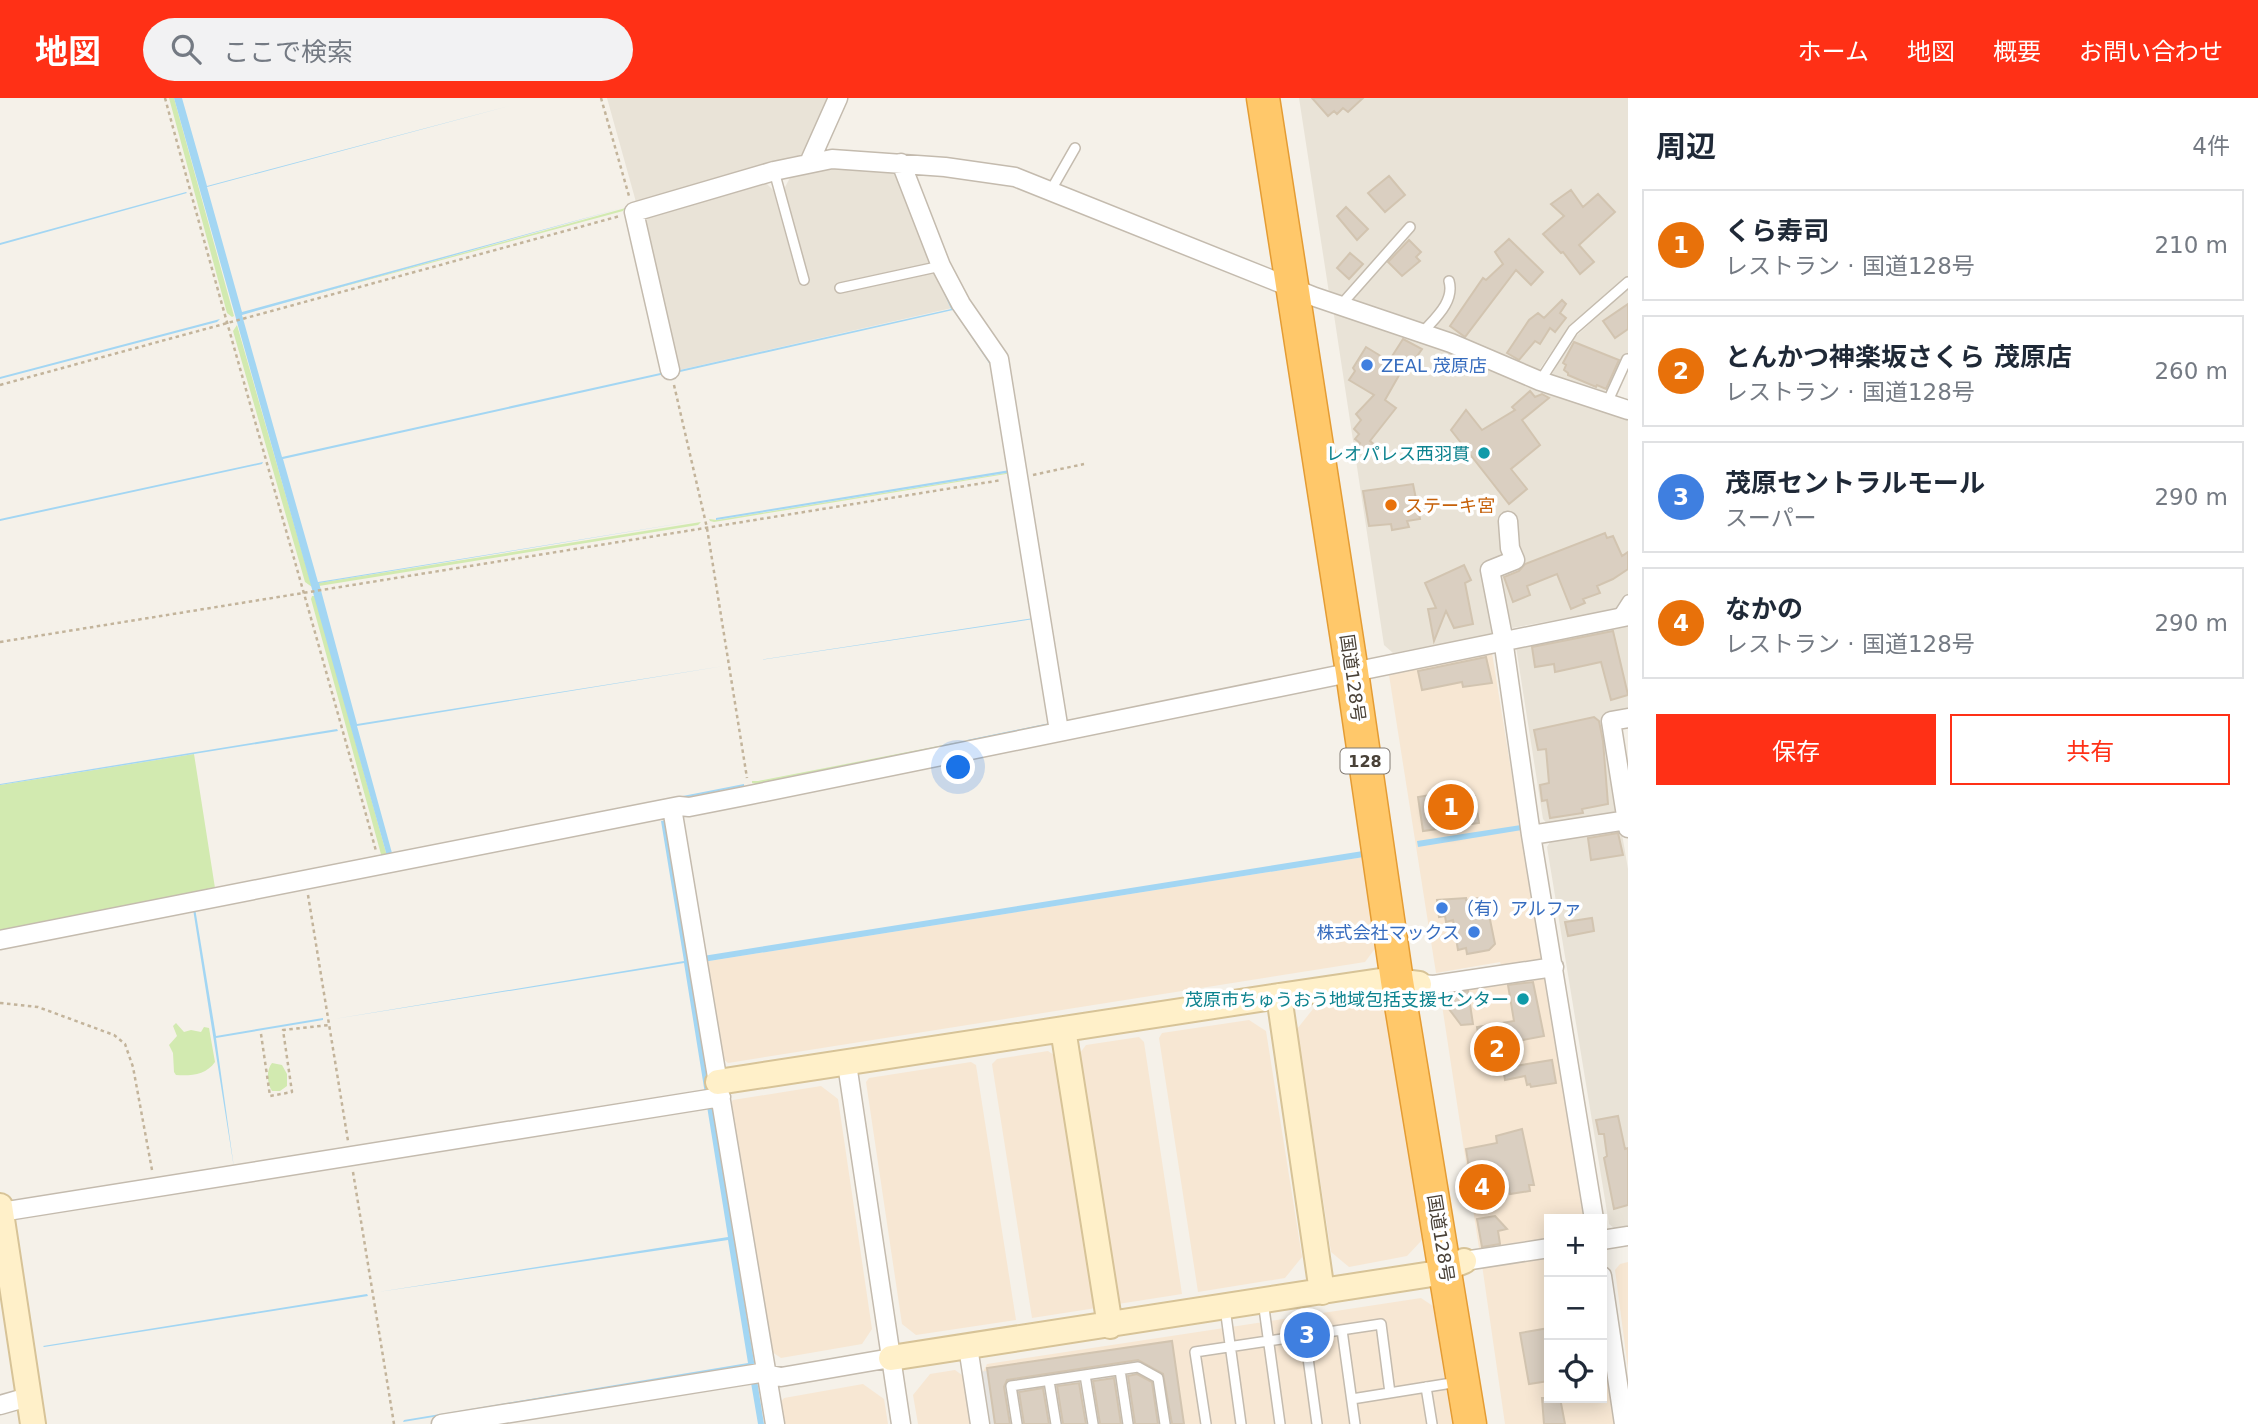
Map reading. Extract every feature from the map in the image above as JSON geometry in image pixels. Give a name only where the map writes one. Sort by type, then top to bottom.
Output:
[{"type":"highway","name":"国道128号","points":[[1263,98],[1316,297]]},
{"type":"highway","name":"国道128号","points":[[1284,98],[1316,297],[1362,670],[1408,983],[1455,1265],[1489,1424]]},
{"type":"highway","name":"国道128号","points":[[1455,1265],[1470,1424]]},
{"type":"street","points":[[809,163],[838,98]]},
{"type":"street","points":[[670,370],[634,212],[774,171],[832,159],[979,170],[1015,177],[1316,297],[1451,343],[1540,381],[1628,410]]},
{"type":"street","points":[[901,163],[941,266],[961,304],[999,359],[1059,731]]},
{"type":"street","points":[[1508,521],[1510,548],[1515,560],[1490,570],[1593,1214]]},
{"type":"street","points":[[0,940],[380,864],[750,795],[1622,617]]},
{"type":"street","points":[[1531,835],[1628,823],[1611,721],[1628,718]]},
{"type":"street","points":[[672,808],[775,1424]]},
{"type":"street","points":[[1,1212],[719,1090],[846,1064],[1387,981],[1434,985],[1554,967]]},
{"type":"street","points":[[1279,996],[1322,1292]]},
{"type":"street","points":[[1063,1030],[1110,1326]]},
{"type":"street","points":[[846,1064],[901,1424]]},
{"type":"street","points":[[0,1206],[33,1424]]},
{"type":"street","points":[[1607,1239],[1628,1236]]},
{"type":"street","points":[[441,1424],[760,1373],[781,1377],[1110,1326],[1432,1274],[1455,1265],[1544,1249]]},
{"type":"street","points":[[1602,1277],[1624,1424]]},
{"type":"street","points":[[968,1347],[980,1424]]},
{"type":"street","points":[[0,1405],[28,1397]]},
{"type":"lane","points":[[1051,190],[1075,148]]},
{"type":"lane","points":[[774,171],[804,280]]},
{"type":"lane","points":[[1316,297],[1410,227]]},
{"type":"lane","points":[[841,288],[941,266]]},
{"type":"lane","points":[[1422,333],[1447,301],[1451,289],[1449,281]]},
{"type":"lane","points":[[1540,381],[1573,330],[1628,282]]},
{"type":"lane","points":[[1607,403],[1627,359]]},
{"type":"lane","points":[[1622,617],[1628,600]]},
{"type":"lane","points":[[1263,1301],[1280,1424]]},
{"type":"lane","points":[[1225,1307],[1241,1424]]},
{"type":"lane","points":[[1206,1424],[1195,1352],[1381,1324],[1390,1392]]},
{"type":"lane","points":[[1342,1330],[1355,1424]]},
{"type":"lane","points":[[1305,1335],[1317,1424]]},
{"type":"lane","points":[[1017,1424],[1011,1386],[1138,1367],[1158,1378],[1165,1424]]},
{"type":"lane","points":[[1120,1370],[1128,1424]]},
{"type":"lane","points":[[1086,1375],[1093,1424]]},
{"type":"lane","points":[[1049,1381],[1056,1424]]},
{"type":"lane","points":[[1352,1399],[1464,1382]]},
{"type":"lane","points":[[1426,1387],[1432,1424]]},
{"type":"path","points":[[165,98],[380,864]]},
{"type":"path","points":[[0,385],[634,212],[601,98]]},
{"type":"path","points":[[670,370],[707,528],[750,795]]},
{"type":"path","points":[[0,642],[1018,478],[1084,464]]},
{"type":"path","points":[[0,1003],[38,1007],[114,1035],[123,1041],[133,1067],[155,1187]]},
{"type":"path","points":[[261,1034],[270,1096],[292,1092],[283,1030],[329,1025]]},
{"type":"shaded area","points":[[607,98],[828,98],[799,160],[795,156],[636,202]]},
{"type":"shaded area","points":[[1299,98],[1628,98],[1628,276],[1570,325],[1537,373],[1431,329],[1445,299],[1424,327],[1351,302],[1414,231],[1407,223],[1340,297],[1329,293]]},
{"type":"shaded area","points":[[833,166],[897,169],[933,263],[837,285],[839,293],[934,272],[952,308],[675,371],[640,217],[765,182],[773,190],[799,284],[810,282],[784,189],[792,174]]},
{"type":"shaded area","points":[[1628,288],[1628,360],[1622,357],[1603,395],[1549,379],[1572,340]]},
{"type":"shaded area","points":[[1337,312],[1628,417],[1628,607],[1512,628],[1499,575],[1524,564],[1518,543],[1505,555],[1481,566],[1495,634],[1393,653],[1384,645],[1334,315]]},
{"type":"shaded area","points":[[1628,626],[1628,710],[1602,715],[1617,808],[1613,815],[1548,825],[1543,819],[1516,647]]},
{"type":"shaded area","points":[[1492,653],[1542,961],[1502,968],[1500,962],[1436,973],[1389,675]]},
{"type":"shaded area","points":[[1619,830],[1628,869],[1628,1226],[1614,1228],[1609,1224],[1547,847],[1551,840]]},
{"type":"shaded area","points":[[1364,857],[1377,946],[1365,962],[728,1063],[721,1057],[703,962]]},
{"type":"shaded area","points":[[1547,974],[1585,1214],[1544,1214],[1544,1239],[1479,1248],[1440,992]]},
{"type":"shaded area","points":[[1371,1001],[1388,1013],[1423,1239],[1407,1256],[1349,1267],[1331,1252],[1297,1029],[1313,1009]]},
{"type":"shaded area","points":[[1249,1020],[1266,1031],[1302,1257],[1285,1278],[1198,1292],[1159,1038],[1162,1033]]},
{"type":"shaded area","points":[[1139,1037],[1144,1042],[1182,1294],[1118,1304],[1080,1053],[1086,1045]]},
{"type":"shaded area","points":[[1048,1051],[1057,1057],[1096,1308],[1032,1318],[992,1064],[997,1059]]},
{"type":"shaded area","points":[[971,1062],[976,1065],[1016,1320],[916,1335],[902,1324],[866,1082],[869,1078]]},
{"type":"shaded area","points":[[821,1086],[838,1099],[872,1329],[862,1344],[781,1358],[769,1350],[730,1104],[733,1100]]},
{"type":"shaded area","points":[[1544,1256],[1544,1403],[1607,1403],[1607,1358],[1617,1424],[1505,1424],[1482,1265]]},
{"type":"shaded area","points":[[1628,1262],[1628,1369],[1615,1270],[1620,1264]]},
{"type":"shaded area","points":[[1421,1298],[1433,1306],[1452,1424],[989,1424],[981,1376],[987,1364]]},
{"type":"shaded area","points":[[1170,1344],[1181,1424],[986,1424],[979,1372]]},
{"type":"shaded area","points":[[955,1370],[966,1378],[973,1424],[918,1424],[913,1395],[930,1374]]},
{"type":"shaded area","points":[[863,1384],[884,1399],[888,1424],[782,1424],[779,1404],[784,1398]]},
{"type":"green space","points":[[169,98],[174,98],[234,316],[232,317],[227,313]]},
{"type":"green space","points":[[625,208],[623,211],[242,314],[622,209]]},
{"type":"green space","points":[[934,272],[937,272],[950,302],[983,343],[997,371],[949,302]]},
{"type":"green space","points":[[237,325],[312,587],[305,582],[233,331]]},
{"type":"green space","points":[[997,371],[1013,472],[1012,473],[714,522],[710,521],[709,519],[717,520],[1012,472]]},
{"type":"green space","points":[[701,522],[698,525],[319,586],[318,583]]},
{"type":"green space","points":[[315,596],[387,856],[382,858],[311,599]]},
{"type":"green space","points":[[1052,724],[758,784],[752,783],[752,781]]},
{"type":"green space","points":[[194,754],[215,888],[0,932],[0,785]]},
{"type":"green space","points":[[176,1023],[184,1032],[201,1032],[204,1027],[209,1028],[215,1062],[207,1070],[193,1075],[176,1075],[174,1072],[173,1053],[169,1045],[177,1036],[173,1026]]},
{"type":"green space","points":[[272,1063],[282,1065],[287,1074],[287,1086],[280,1091],[272,1091],[269,1084],[268,1073]]},
{"type":"water","points":[[174,98],[182,98],[207,186],[539,98],[207,187],[242,312],[622,208],[242,315],[282,457],[665,372],[283,459],[318,582],[701,520],[319,583],[357,724],[724,666],[357,726],[392,853],[744,786],[387,856]]},
{"type":"water","points":[[187,193],[0,245],[0,243]]},
{"type":"water","points":[[935,273],[949,302],[997,371],[1012,472],[716,520],[1010,470],[995,372],[953,310],[680,372],[951,309]]},
{"type":"water","points":[[220,319],[217,322],[0,379],[0,377]]},
{"type":"water","points":[[263,462],[262,464],[0,521],[0,519]]},
{"type":"water","points":[[1034,618],[1052,724],[968,742],[967,740],[1050,723],[1034,619],[733,664]]},
{"type":"water","points":[[337,729],[338,731],[0,785],[0,784]]},
{"type":"water","points":[[667,820],[764,1424],[758,1424],[748,1365],[403,1422],[748,1363],[728,1240],[378,1292],[728,1237],[684,963],[334,1019],[684,961],[661,821]]},
{"type":"water","points":[[1521,825],[1522,830],[1418,847],[1417,841]]},
{"type":"water","points":[[1363,851],[1364,857],[703,962],[703,956]]},
{"type":"water","points":[[195,908],[216,1036],[323,1018],[216,1038],[234,1168],[193,909]]},
{"type":"water","points":[[367,1294],[368,1296],[43,1346]]},
{"type":"building","points":[[1312,98],[1363,98],[1348,112],[1343,108],[1337,114],[1334,111],[1328,116]]},
{"type":"building","points":[[1389,176],[1405,195],[1385,212],[1368,193]]},
{"type":"building","points":[[1571,190],[1583,207],[1598,194],[1615,212],[1579,245],[1594,262],[1580,274],[1563,252],[1543,234],[1564,216],[1551,204]]},
{"type":"building","points":[[1346,207],[1368,229],[1357,240],[1337,216]]},
{"type":"building","points":[[1509,239],[1543,272],[1531,285],[1516,270],[1465,337],[1450,326],[1483,278],[1486,280],[1503,264],[1495,252]]},
{"type":"building","points":[[1409,240],[1421,252],[1416,257],[1420,261],[1402,276],[1388,262]]},
{"type":"building","points":[[1350,253],[1363,264],[1349,279],[1337,268]]},
{"type":"building","points":[[1562,300],[1566,304],[1560,313],[1566,318],[1555,332],[1550,328],[1540,344],[1535,341],[1519,360],[1507,353],[1529,320],[1538,313],[1544,318]]},
{"type":"building","points":[[1628,304],[1628,329],[1615,338],[1603,321]]},
{"type":"building","points":[[1403,339],[1422,349],[1410,366],[1406,363],[1385,400],[1396,408],[1370,441],[1376,446],[1368,456],[1356,447],[1360,443],[1355,439],[1359,434],[1354,429],[1361,420],[1356,414],[1374,395],[1349,380],[1366,347],[1389,361]]},
{"type":"building","points":[[1574,342],[1619,360],[1606,389],[1568,375],[1564,370],[1566,365],[1563,363]]},
{"type":"building","points":[[1530,391],[1535,397],[1542,394],[1549,398],[1522,420],[1540,445],[1511,469],[1527,489],[1509,504],[1451,430],[1466,410],[1482,430],[1515,410],[1512,407]]},
{"type":"building","name":"ステーキ宮","points":[[1413,484],[1420,519],[1407,521],[1409,527],[1392,530],[1391,524],[1369,526],[1363,491]]},
{"type":"building","points":[[1605,533],[1607,538],[1613,536],[1622,556],[1628,552],[1628,569],[1597,586],[1600,593],[1583,599],[1585,603],[1571,609],[1557,574],[1527,586],[1530,595],[1513,602],[1504,577],[1519,571],[1525,564]]},
{"type":"building","points":[[1464,565],[1471,580],[1465,583],[1473,624],[1454,628],[1446,611],[1434,641],[1428,609],[1436,608],[1425,583]]},
{"type":"building","points":[[1613,631],[1628,695],[1611,700],[1601,662],[1555,672],[1554,664],[1535,667],[1532,647]]},
{"type":"building","points":[[1486,657],[1492,683],[1463,687],[1462,682],[1422,690],[1418,671]]},
{"type":"building","points":[[1594,717],[1599,721],[1603,741],[1608,804],[1582,809],[1583,813],[1550,818],[1547,800],[1542,801],[1540,785],[1549,783],[1546,749],[1538,750],[1534,730]]},
{"type":"building","points":[[1466,789],[1467,796],[1475,796],[1479,823],[1423,831],[1418,797]]},
{"type":"building","points":[[1618,833],[1623,855],[1591,860],[1588,838]]},
{"type":"building","name":"株式会社マックス","points":[[1480,898],[1482,911],[1488,910],[1495,944],[1489,950],[1467,954],[1466,948],[1458,950],[1453,920],[1446,922],[1445,916],[1439,917],[1437,900]]},
{"type":"building","points":[[1592,918],[1594,931],[1568,936],[1565,922]]},
{"type":"building","points":[[1533,982],[1544,1036],[1512,1042],[1515,1066],[1552,1060],[1556,1083],[1531,1087],[1530,1084],[1527,1085],[1525,1076],[1505,1080],[1503,1067],[1488,1069],[1486,1055],[1482,1056],[1477,1027],[1514,1021],[1508,985]]},
{"type":"building","points":[[1468,991],[1473,1024],[1461,1025],[1446,1005],[1445,995]]},
{"type":"building","points":[[1618,1116],[1625,1149],[1628,1148],[1628,1205],[1614,1209],[1604,1158],[1607,1156],[1604,1134],[1599,1134],[1596,1120]]},
{"type":"building","points":[[1522,1129],[1534,1185],[1529,1185],[1530,1191],[1510,1194],[1509,1188],[1473,1193],[1466,1149],[1497,1143],[1496,1136]]},
{"type":"building","points":[[1495,1216],[1507,1229],[1498,1231],[1500,1244],[1482,1247],[1477,1219]]},
{"type":"building","points":[[1544,1329],[1544,1382],[1529,1384],[1520,1333]]},
{"type":"building","points":[[1172,1341],[1184,1424],[1172,1424],[1163,1374],[1138,1360],[1007,1380],[1004,1387],[1010,1424],[995,1424],[987,1368]]},
{"type":"building","points":[[1137,1374],[1152,1382],[1158,1424],[1135,1424],[1128,1376]]},
{"type":"building","points":[[1114,1378],[1121,1424],[1100,1424],[1093,1381]]},
{"type":"building","points":[[1079,1383],[1086,1424],[1063,1424],[1057,1386]]},
{"type":"building","points":[[1043,1388],[1049,1424],[1024,1424],[1019,1392]]},
{"type":"building","points":[[1542,1398],[1544,1403],[1561,1403],[1565,1424],[1544,1424]]},
{"type":"place","name":"ZEAL 茂原店","points":[[1367,365]]},
{"type":"place","name":"レオパレス西羽貫","points":[[1484,453]]},
{"type":"place","name":"ステーキ宮","points":[[1391,505]]},
{"type":"place","name":"くら寿司","points":[[1451,807]]},
{"type":"place","name":"（有）アルファ","points":[[1442,908]]},
{"type":"place","name":"株式会社マックス","points":[[1474,932]]},
{"type":"place","name":"茂原市ちゅうおう地域包括支援センター","points":[[1523,999]]},
{"type":"place","name":"とんかつ神楽坂さくら 茂原店","points":[[1497,1049]]},
{"type":"place","name":"なかの","points":[[1482,1187]]},
{"type":"place","name":"茂原セントラルモール","points":[[1307,1335]]}]
